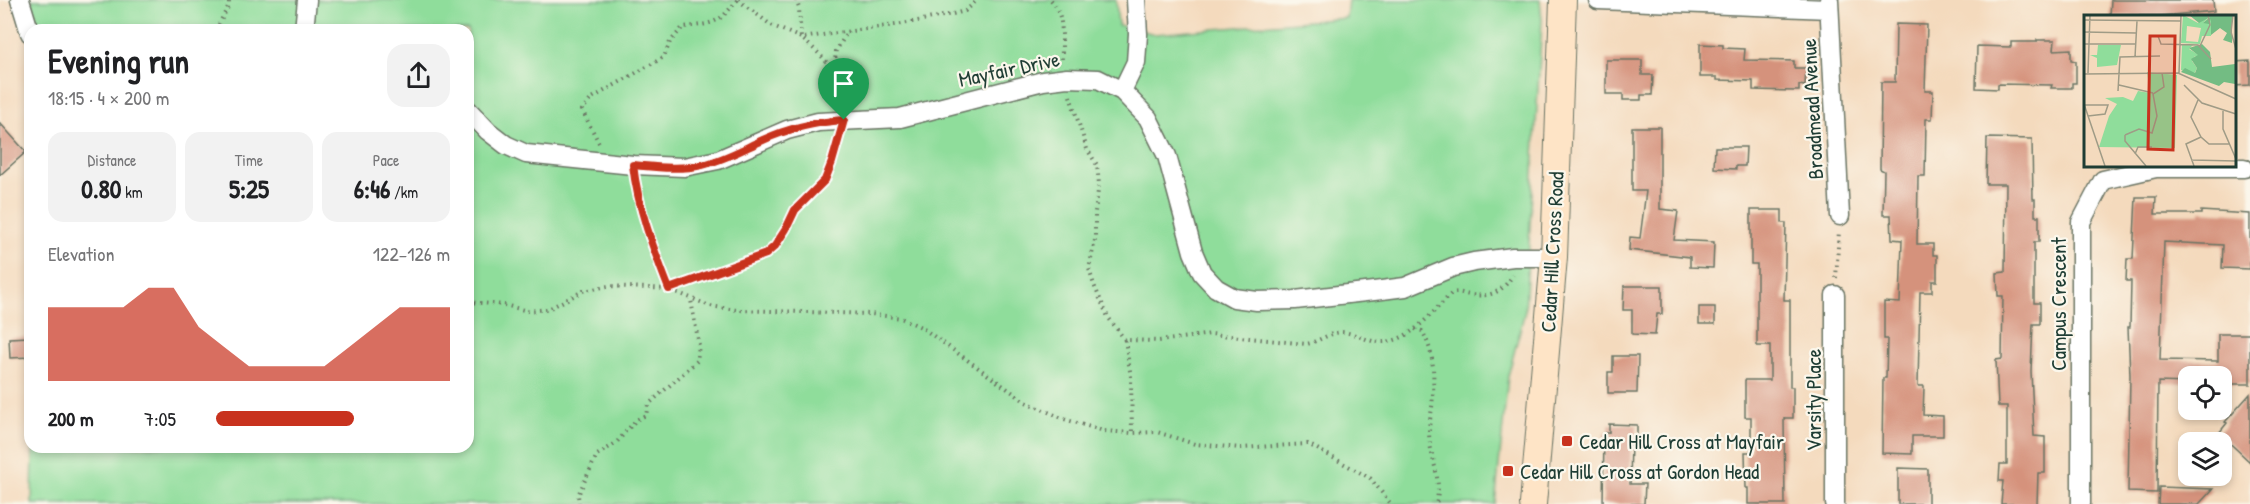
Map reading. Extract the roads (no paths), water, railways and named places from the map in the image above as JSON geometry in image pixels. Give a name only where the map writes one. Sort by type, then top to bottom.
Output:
[{"type":"main road","name":"Cedar Hill Cross Road","points":[[1537,498],[1554,257],[1563,0]]},
{"type":"street","points":[[20,0],[27,24]]},
{"type":"street","points":[[305,24],[308,0]]},
{"type":"street","points":[[1122,91],[1136,62],[1138,34],[1136,0]]},
{"type":"street","points":[[1598,0],[1829,4]]},
{"type":"street","name":"Broadmead Avenue","points":[[1829,4],[1840,216]]},
{"type":"street","name":"Mayfair Drive","points":[[474,116],[506,145],[526,154],[672,167],[701,165],[718,160],[787,130],[818,122],[900,118],[1034,83],[1067,78],[1098,79],[1122,91],[1148,118],[1167,156],[1193,252],[1202,273],[1216,288],[1234,298],[1257,301],[1295,300],[1374,291],[1405,287],[1474,261],[1524,256],[1554,257]]},
{"type":"street","name":"Campus Crescent","points":[[2080,504],[2081,222],[2103,180],[2156,168],[2244,168]]},
{"type":"street","name":"Varsity Place","points":[[1835,295],[1835,504]]},
{"type":"place","name":"Cedar Hill Cross at Mayfair","points":[[1567,441]]},
{"type":"place","name":"Cedar Hill Cross at Gordon Head","points":[[1508,471]]}]
